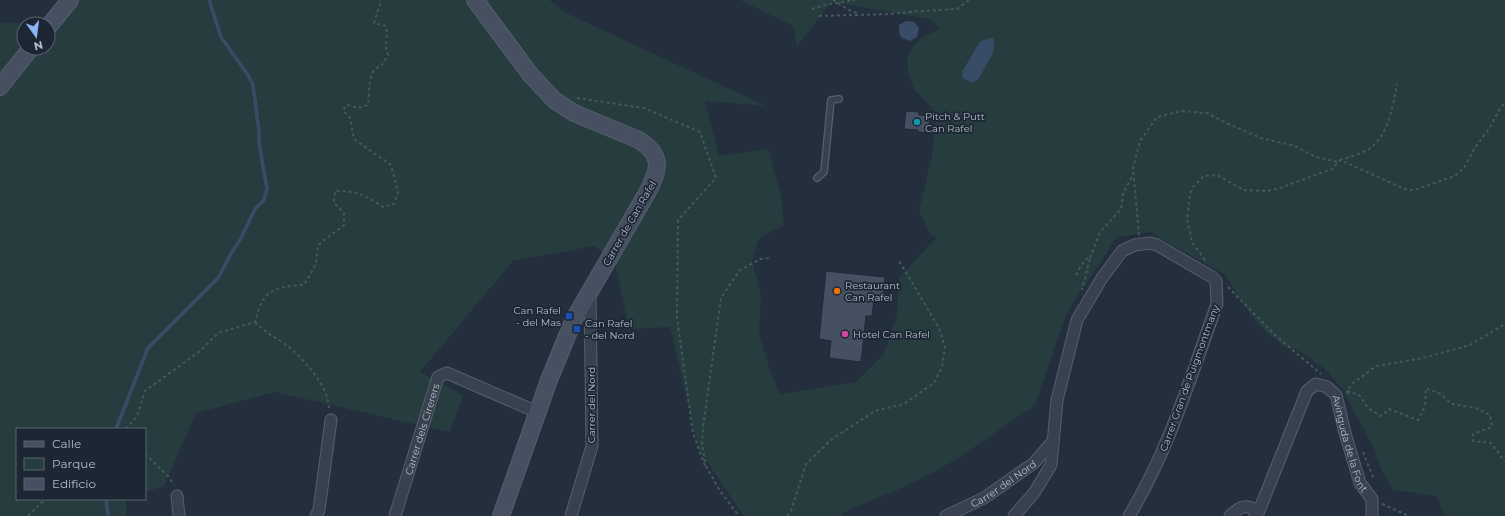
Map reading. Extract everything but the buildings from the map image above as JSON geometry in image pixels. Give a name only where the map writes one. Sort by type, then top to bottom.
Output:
[{"type":"street","points":[[56,17],[70,0]]},
{"type":"street","name":"Carrer de Can Rafel","points":[[475,0],[530,74],[554,100],[574,113],[639,140],[649,146],[654,152],[657,161],[657,171],[647,192],[574,319],[537,412],[501,516]]},
{"type":"street","points":[[0,87],[25,56]]},
{"type":"street","points":[[1014,516],[1034,493],[1051,465],[1057,400],[1077,320],[1102,278],[1122,251],[1140,244],[1150,243],[1157,245],[1212,277],[1216,281]]},
{"type":"street","name":"Carrer Gran de Puigmontmany","points":[[1129,516],[1145,490],[1166,445],[1217,304],[1216,281]]},
{"type":"street","name":"Carrer del Nord","points":[[571,516],[592,446],[590,291]]},
{"type":"street","name":"Carrer dels Cirerers","points":[[394,516],[438,377],[447,373],[537,412]]},
{"type":"street","name":"Avinguda de la Font","points":[[1257,516],[1307,391],[1316,384],[1327,387],[1336,395],[1345,433],[1360,483],[1370,496],[1372,516]]},
{"type":"street","points":[[316,516],[319,510],[331,420]]},
{"type":"street","name":"Carrer del Nord","points":[[946,516],[984,498],[1034,462],[1053,441]]},
{"type":"street","points":[[1236,512],[1265,494]]},
{"type":"street","points":[[177,496],[179,516]]},
{"type":"street","points":[[1236,512],[1254,511],[1257,516]]},
{"type":"lane","points":[[817,178],[824,172],[831,100],[839,99]]},
{"type":"path","points":[[255,322],[259,305],[266,294],[286,286],[304,285],[316,264],[318,245],[344,225],[344,213],[334,203],[334,191],[348,191],[365,195],[383,207],[394,204],[398,192],[391,165],[354,139],[350,118],[343,110],[347,105],[358,108],[368,105],[370,80],[374,70],[383,64],[388,55],[384,46],[388,34],[386,26],[374,23],[381,0]]},
{"type":"path","points":[[833,0],[849,10],[861,15]]},
{"type":"path","points":[[812,9],[824,5],[855,0]]},
{"type":"path","points":[[819,16],[890,14],[957,9],[969,0]]},
{"type":"path","points":[[1205,261],[1192,242],[1187,219],[1190,194],[1193,187],[1204,176],[1217,175],[1244,190],[1267,191],[1280,188],[1332,169],[1339,162],[1369,149],[1382,136],[1394,100],[1397,84]]},
{"type":"path","points":[[554,100],[580,98],[644,108],[700,132],[716,178],[678,220],[677,318],[693,432],[705,466],[739,516]]},
{"type":"path","points":[[1140,244],[1133,168],[1140,141],[1157,117],[1182,111],[1208,113],[1228,124],[1261,138],[1295,146],[1316,157],[1339,162],[1407,190],[1414,190],[1444,181],[1455,176],[1464,168],[1474,149],[1489,129],[1505,102]]},
{"type":"path","points":[[1082,293],[1082,286],[1088,270],[1090,258],[1100,232],[1121,209],[1124,192],[1133,174]]},
{"type":"path","points":[[705,466],[702,444],[703,427],[720,298],[739,271],[760,259],[770,258]]},
{"type":"path","points":[[787,516],[791,511],[806,464],[832,439],[875,412],[904,404],[934,383],[942,368],[945,347],[940,328],[898,258]]},
{"type":"path","points":[[1076,275],[1082,264],[1090,258]]},
{"type":"path","points":[[1216,281],[1224,284],[1275,335],[1326,378],[1327,387]]},
{"type":"path","points":[[255,322],[266,332],[286,344],[300,356],[309,367],[327,396],[331,420]]},
{"type":"path","points":[[127,428],[137,416],[145,391],[200,351],[218,333],[255,322]]},
{"type":"path","points":[[1347,390],[1352,384],[1376,366],[1423,358],[1470,345],[1505,324]]},
{"type":"path","points":[[1347,390],[1359,395],[1368,408],[1382,416],[1389,409],[1418,420],[1425,406],[1426,388],[1441,394],[1451,404],[1476,408],[1490,415],[1492,427],[1473,434],[1473,441],[1491,443],[1505,462]]},
{"type":"path","points":[[1347,390],[1349,398]]},
{"type":"path","points":[[1363,452],[1373,477],[1370,496],[1409,516]]},
{"type":"path","points":[[146,455],[168,476],[174,485],[177,496]]},
{"type":"path","points":[[28,516],[45,500]]},
{"type":"green space","points":[[77,0],[549,0],[568,14],[766,106],[705,101],[719,156],[768,149],[781,195],[784,225],[759,238],[752,261],[761,296],[759,332],[771,374],[780,394],[856,382],[884,354],[897,316],[899,278],[937,237],[931,235],[919,211],[932,156],[936,117],[932,108],[914,89],[909,75],[907,59],[913,46],[920,39],[940,28],[930,19],[832,2],[797,46],[793,26],[740,0],[1505,0],[1505,516],[1444,516],[1437,496],[1393,490],[1380,467],[1374,448],[1342,389],[1326,370],[1301,352],[1284,346],[1265,331],[1250,314],[1225,275],[1150,232],[1117,237],[1067,312],[1035,405],[963,455],[936,471],[901,488],[842,513],[843,516],[744,516],[699,450],[670,327],[629,329],[615,262],[594,246],[513,261],[420,372],[463,395],[450,432],[275,392],[196,413],[164,486],[146,492],[146,428],[16,428],[16,500],[126,500],[126,516],[0,516],[0,23],[16,22],[16,56],[56,56],[56,21],[62,21]]},
{"type":"water","points":[[906,21],[914,22],[919,28],[917,37],[910,41],[902,38],[899,33],[899,25]]},
{"type":"water","points":[[991,38],[994,39],[994,44],[991,58],[979,79],[974,82],[967,81],[963,78],[962,72],[981,41]]},
{"type":"waterway","points":[[116,428],[148,348],[218,278],[240,240],[255,209],[264,200],[267,189],[259,143],[259,131],[253,85],[248,75],[221,37],[209,0]]},
{"type":"waterway","points":[[106,500],[108,516]]},
{"type":"place","name":"Pitch & Putt Can Rafel","points":[[917,122]]},
{"type":"place","name":"Restaurant Can Rafel","points":[[837,291]]},
{"type":"place","name":"Can Rafel - del Mas","points":[[569,316]]},
{"type":"place","name":"Can Rafel - del Nord","points":[[577,329]]},
{"type":"place","name":"Hotel Can Rafel","points":[[845,334]]}]
